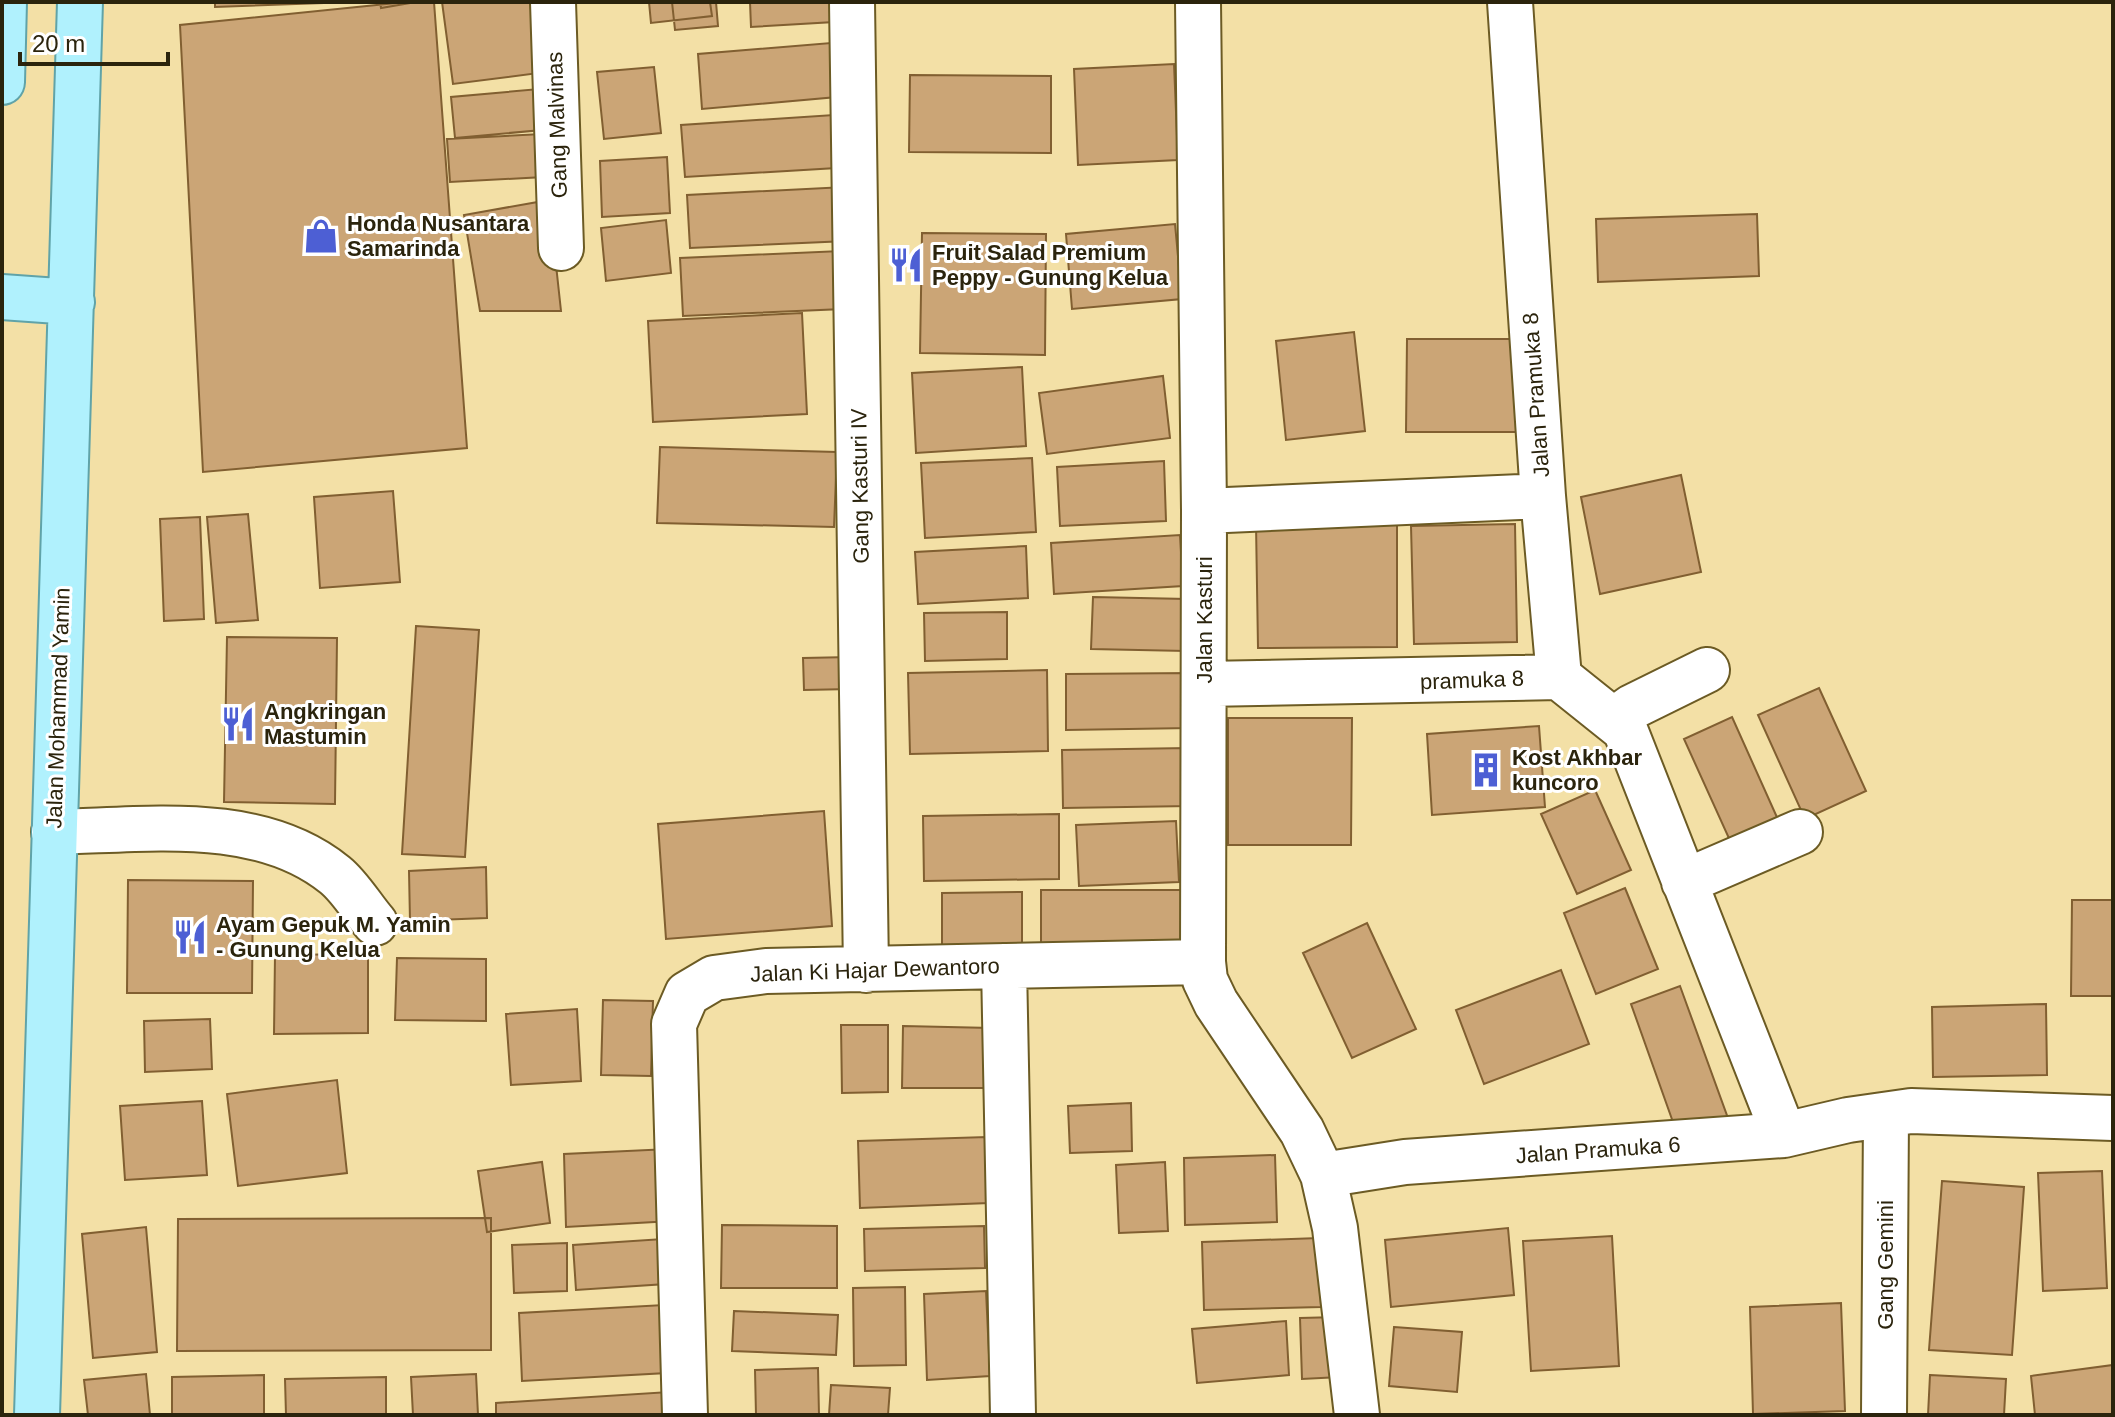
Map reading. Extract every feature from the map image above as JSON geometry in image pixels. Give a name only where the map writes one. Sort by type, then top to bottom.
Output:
[{"type":"main road","points":[[2,82],[4,2]]},
{"type":"main road","name":"Jalan Mohammad Yamin","points":[[37,1415],[80,2]]},
{"type":"main road","points":[[2,297],[72,302]]},
{"type":"street","name":"Gang Malvinas","points":[[553,2],[561,248]]},
{"type":"street","name":"Gang Kasturi IV","points":[[852,2],[866,970]]},
{"type":"street","name":"Jalan Pramuka 8","points":[[1204,511],[1543,496],[1510,2]]},
{"type":"street","name":"Jalan Kasturi","points":[[1198,16],[1204,511],[1203,962],[1205,980],[1216,1003],[1302,1131],[1323,1175]]},
{"type":"street","points":[[1543,496],[1559,677],[1624,729]]},
{"type":"street","points":[[1707,670],[1625,712],[1624,729],[1784,1135]]},
{"type":"street","name":"pramuka 8","points":[[1204,684],[1559,677]]},
{"type":"street","points":[[54,832],[192,829],[278,842],[336,875],[375,923]]},
{"type":"street","points":[[1684,882],[1800,832]]},
{"type":"street","name":"Jalan Ki Hajar Dewantoro","points":[[685,1415],[674,1024],[687,994],[714,978],[766,971],[1203,962]]},
{"type":"street","points":[[1004,966],[1013,1415]]},
{"type":"street","name":"Jalan Pramuka 6","points":[[1323,1175],[1405,1162],[1784,1135],[1848,1120],[1951,1110],[2113,1118]]},
{"type":"street","name":"Gang Gemini","points":[[1884,1415],[1886,1115]]},
{"type":"street","points":[[1323,1175],[1335,1228],[1357,1415]]},
{"type":"building","points":[[215,2],[323,2],[323,3],[215,7]]},
{"type":"building","points":[[380,2],[416,2],[381,8]]},
{"type":"building","name":"Honda Nusantara Samarinda","points":[[406,2],[434,2],[467,448],[203,472],[180,25]]},
{"type":"building","points":[[442,2],[530,2],[539,73],[453,84]]},
{"type":"building","points":[[649,2],[710,2],[712,16],[651,23]]},
{"type":"building","points":[[672,2],[716,2],[718,26],[675,30]]},
{"type":"building","points":[[750,2],[832,2],[834,22],[751,27]]},
{"type":"building","points":[[843,42],[848,96],[702,109],[698,54]]},
{"type":"building","points":[[1174,64],[1178,160],[1078,165],[1074,69]]},
{"type":"building","points":[[654,67],[661,133],[604,139],[597,72]]},
{"type":"building","points":[[910,75],[1051,76],[1051,153],[909,152]]},
{"type":"building","points":[[539,89],[542,130],[455,138],[451,97]]},
{"type":"building","points":[[849,114],[853,167],[685,177],[681,125]]},
{"type":"building","points":[[542,134],[544,177],[450,182],[447,139]]},
{"type":"building","points":[[667,157],[670,213],[602,217],[600,161]]},
{"type":"building","points":[[845,187],[847,241],[690,248],[687,195]]},
{"type":"building","points":[[549,200],[561,311],[480,311],[464,215]]},
{"type":"building","points":[[1757,214],[1759,276],[1598,282],[1596,219]]},
{"type":"building","points":[[666,220],[671,273],[606,281],[601,228]]},
{"type":"building","points":[[1175,224],[1182,299],[1072,309],[1066,234]]},
{"type":"building","points":[[922,233],[1046,234],[1045,355],[920,353]]},
{"type":"building","points":[[841,251],[843,309],[683,316],[680,258]]},
{"type":"building","points":[[802,313],[807,414],[653,422],[648,321]]},
{"type":"building","points":[[1354,332],[1365,431],[1286,440],[1276,341]]},
{"type":"building","points":[[1407,339],[1523,339],[1523,432],[1406,432]]},
{"type":"building","points":[[1022,367],[1026,446],[916,453],[912,373]]},
{"type":"building","points":[[1163,376],[1170,438],[1047,454],[1039,393]]},
{"type":"building","points":[[660,447],[837,452],[834,527],[657,523]]},
{"type":"building","points":[[1032,458],[1036,532],[925,538],[921,463]]},
{"type":"building","points":[[1164,461],[1166,521],[1060,526],[1057,467]]},
{"type":"building","points":[[1681,475],[1701,572],[1600,594],[1581,497]]},
{"type":"building","points":[[393,491],[400,582],[320,588],[314,497]]},
{"type":"building","points":[[248,514],[258,620],[216,623],[207,517]]},
{"type":"building","points":[[200,517],[204,619],[164,621],[160,519]]},
{"type":"building","points":[[1397,522],[1397,647],[1258,648],[1256,524]]},
{"type":"building","points":[[1515,524],[1517,642],[1414,644],[1411,526]]},
{"type":"building","points":[[1180,535],[1183,586],[1054,594],[1051,543]]},
{"type":"building","points":[[1026,546],[1028,598],[918,604],[915,552]]},
{"type":"building","points":[[1093,597],[1187,599],[1186,651],[1091,649]]},
{"type":"building","points":[[1007,612],[1007,659],[925,661],[924,613]]},
{"type":"building","points":[[416,626],[479,630],[465,857],[402,854]]},
{"type":"building","points":[[227,637],[337,638],[335,804],[224,802]]},
{"type":"building","points":[[851,657],[851,689],[804,690],[803,658]]},
{"type":"building","points":[[1047,670],[1048,751],[910,754],[908,673]]},
{"type":"building","points":[[1191,673],[1191,728],[1066,730],[1066,674]]},
{"type":"building","points":[[1819,688],[1866,791],[1805,819],[1758,715]]},
{"type":"building","points":[[1732,717],[1780,824],[1732,845],[1684,739]]},
{"type":"building","points":[[1228,718],[1352,718],[1351,845],[1228,845]]},
{"type":"building","name":"Kost Akhbar kuncoro","points":[[1539,726],[1545,807],[1432,815],[1427,734]]},
{"type":"building","points":[[1188,748],[1190,806],[1063,808],[1062,750]]},
{"type":"building","points":[[1595,790],[1631,870],[1577,894],[1541,814]]},
{"type":"building","points":[[824,811],[832,926],[666,939],[658,824]]},
{"type":"building","points":[[1059,814],[1059,879],[924,881],[923,816]]},
{"type":"building","points":[[1176,821],[1179,882],[1079,886],[1076,825]]},
{"type":"building","points":[[486,867],[487,918],[410,921],[409,871]]},
{"type":"building","name":"Ayam Gepuk M. Yamin - Gunung Kelua","points":[[128,880],[253,881],[252,993],[127,993]]},
{"type":"building","points":[[1625,888],[1658,969],[1596,994],[1564,913]]},
{"type":"building","points":[[1041,890],[1183,890],[1182,946],[1041,945]]},
{"type":"building","points":[[1022,892],[1022,949],[942,949],[942,893]]},
{"type":"building","points":[[2072,900],[2113,900],[2113,996],[2071,996]]},
{"type":"building","points":[[1367,923],[1416,1029],[1352,1058],[1303,953]]},
{"type":"building","points":[[368,954],[368,1033],[274,1034],[275,955]]},
{"type":"building","points":[[397,958],[486,959],[486,1021],[395,1020]]},
{"type":"building","points":[[1561,970],[1589,1044],[1484,1084],[1456,1010]]},
{"type":"building","points":[[1680,986],[1729,1121],[1679,1139],[1631,1004]]},
{"type":"building","points":[[603,1000],[653,1001],[651,1076],[601,1075]]},
{"type":"building","points":[[2046,1004],[2047,1075],[1933,1077],[1932,1007]]},
{"type":"building","points":[[577,1009],[581,1081],[511,1085],[506,1014]]},
{"type":"building","points":[[210,1019],[212,1069],[145,1072],[144,1021]]},
{"type":"building","points":[[841,1025],[888,1025],[888,1092],[842,1093]]},
{"type":"building","points":[[903,1026],[992,1028],[991,1088],[902,1088]]},
{"type":"building","points":[[337,1080],[347,1173],[238,1186],[227,1094]]},
{"type":"building","points":[[202,1101],[207,1175],[125,1180],[120,1106]]},
{"type":"building","points":[[1131,1103],[1132,1151],[1070,1153],[1068,1106]]},
{"type":"building","points":[[987,1137],[989,1203],[860,1208],[858,1141]]},
{"type":"building","points":[[669,1149],[672,1221],[566,1227],[564,1154]]},
{"type":"building","points":[[1275,1155],[1277,1222],[1185,1225],[1184,1158]]},
{"type":"building","points":[[542,1162],[550,1223],[487,1232],[478,1171]]},
{"type":"building","points":[[1165,1162],[1168,1231],[1119,1233],[1116,1165]]},
{"type":"building","points":[[2102,1171],[2107,1288],[2043,1291],[2038,1173]]},
{"type":"building","points":[[1942,1181],[2024,1187],[2012,1355],[1929,1350]]},
{"type":"building","points":[[491,1218],[491,1350],[177,1351],[178,1219]]},
{"type":"building","points":[[722,1225],[837,1226],[837,1288],[721,1288]]},
{"type":"building","points":[[984,1226],[985,1268],[865,1271],[864,1229]]},
{"type":"building","points":[[146,1227],[157,1352],[93,1358],[82,1234]]},
{"type":"building","points":[[1508,1228],[1514,1295],[1391,1307],[1385,1240]]},
{"type":"building","points":[[1612,1236],[1619,1366],[1531,1371],[1523,1241]]},
{"type":"building","points":[[1319,1238],[1321,1307],[1204,1310],[1202,1242]]},
{"type":"building","points":[[663,1239],[666,1284],[576,1290],[573,1245]]},
{"type":"building","points":[[567,1243],[567,1291],[514,1293],[512,1245]]},
{"type":"building","points":[[905,1287],[906,1365],[854,1366],[853,1288]]},
{"type":"building","points":[[986,1291],[990,1376],[927,1380],[924,1294]]},
{"type":"building","points":[[1841,1303],[1845,1411],[1753,1414],[1750,1307]]},
{"type":"building","points":[[664,1305],[667,1373],[522,1381],[519,1313]]},
{"type":"building","points":[[734,1311],[838,1315],[836,1355],[732,1351]]},
{"type":"building","points":[[1338,1317],[1340,1377],[1302,1379],[1300,1318]]},
{"type":"building","points":[[1286,1321],[1289,1375],[1197,1383],[1192,1329]]},
{"type":"building","points":[[1394,1327],[1462,1332],[1457,1392],[1389,1386]]},
{"type":"building","points":[[2113,1365],[2113,1415],[2035,1415],[2031,1376]]},
{"type":"building","points":[[818,1368],[819,1415],[756,1415],[755,1370]]},
{"type":"building","points":[[146,1374],[150,1415],[88,1415],[84,1380]]},
{"type":"building","points":[[476,1374],[478,1415],[413,1415],[411,1377]]},
{"type":"building","points":[[264,1375],[264,1415],[172,1415],[172,1377]]},
{"type":"building","points":[[1930,1375],[2006,1379],[2004,1415],[1928,1415]]},
{"type":"building","points":[[386,1377],[386,1415],[286,1415],[285,1379]]},
{"type":"building","points":[[831,1385],[890,1388],[888,1415],[829,1415]]},
{"type":"building","points":[[669,1392],[670,1415],[496,1415],[496,1403]]},
{"type":"place","name":"Honda Nusantara Samarinda","points":[[321,236]]},
{"type":"place","name":"Fruit Salad Premium Peppy - Gunung Kelua","points":[[906,265]]},
{"type":"place","name":"Angkringan Mastumin","points":[[238,724]]},
{"type":"place","name":"Kost Akhbar kuncoro","points":[[1486,770]]},
{"type":"place","name":"Ayam Gepuk M. Yamin - Gunung Kelua","points":[[190,937]]}]
